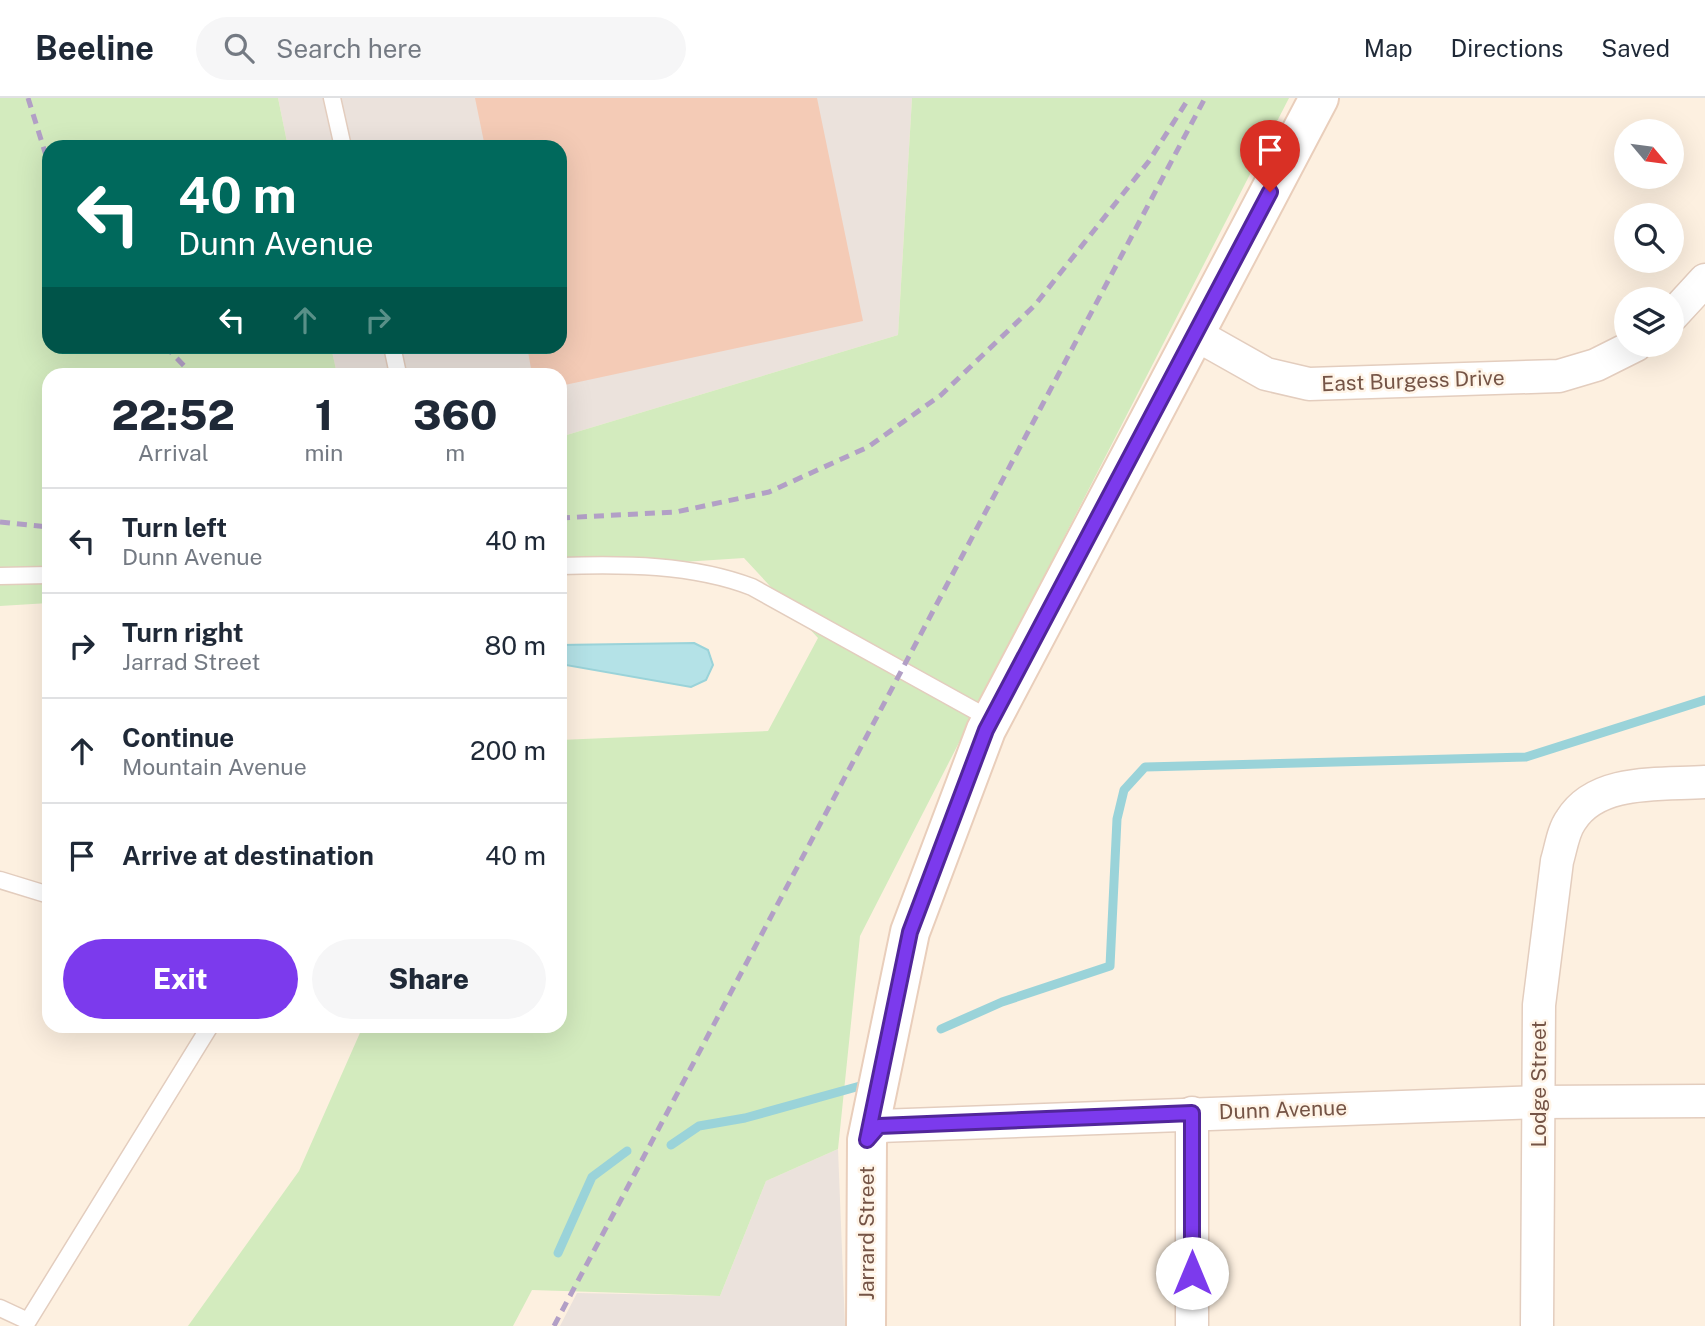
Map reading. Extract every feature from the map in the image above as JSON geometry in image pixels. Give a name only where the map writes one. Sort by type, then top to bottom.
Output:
[{"type":"street","name":"Jarrard Street","points":[[866,1326],[867,1140],[910,932],[992,720],[1320,98]]},
{"type":"street","points":[[1684,303],[1705,280]]},
{"type":"street","name":"East Burgess Drive","points":[[1195,334],[1266,374],[1309,384],[1559,376],[1596,365],[1614,356]]},
{"type":"street","name":"Lodge Street","points":[[1537,1326],[1539,1005],[1557,861],[1569,821],[1589,799],[1610,790],[1705,782]]},
{"type":"street","name":"Dunn Avenue","points":[[867,1140],[879,1126],[1538,1102],[1705,1101]]},
{"type":"street","points":[[1192,1113],[1192,1326]]},
{"type":"lane","points":[[332,98],[342,140]]},
{"type":"lane","points":[[567,566],[626,564],[730,579],[752,587],[992,720]]},
{"type":"lane","points":[[0,576],[42,575]]},
{"type":"lane","points":[[0,880],[42,893]]},
{"type":"lane","points":[[0,1308],[28,1321],[206,1033]]},
{"type":"shaded area","points":[[278,98],[912,98],[898,335],[567,435],[567,368],[336,368],[333,354],[567,354],[567,140],[287,140]]},
{"type":"shaded area","points":[[838,1149],[845,1326],[560,1326],[577,1293],[720,1296],[766,1181]]},
{"type":"green space","points":[[0,98],[278,98],[287,140],[42,140],[42,354],[333,354],[336,368],[42,368],[42,603],[0,606]]},
{"type":"green space","points":[[912,98],[1289,98],[860,936],[838,1149],[766,1181],[720,1296],[532,1290],[513,1326],[188,1326],[299,1171],[360,1033],[567,1033],[567,740],[768,731],[818,638],[744,558],[567,570],[567,435],[898,335]]},
{"type":"water","points":[[694,643],[708,650],[713,665],[706,680],[691,687],[567,665],[567,645]]},
{"type":"building","points":[[475,98],[817,98],[863,321],[567,384],[567,368],[531,368],[528,354],[567,354],[567,140],[484,140]]},
{"type":"waterway","points":[[941,1029],[1002,1002],[1110,966],[1117,819],[1124,790],[1145,767],[1526,757],[1705,700]]},
{"type":"waterway","points":[[671,1145],[699,1126],[745,1118],[860,1086]]},
{"type":"waterway","points":[[558,1253],[592,1177],[627,1151]]},
{"type":"railway","points":[[28,98],[42,143]]},
{"type":"railway","points":[[567,518],[676,512],[769,492],[868,447],[941,395],[1035,305],[1149,161],[1189,98]]},
{"type":"railway","points":[[554,1326],[1205,98]]},
{"type":"railway","points":[[173,354],[186,368]]},
{"type":"railway","points":[[0,522],[42,526]]},
{"type":"route","points":[[1192,1273],[1192,1113],[879,1126],[867,1140],[910,932],[986,730],[1270,192]]}]
